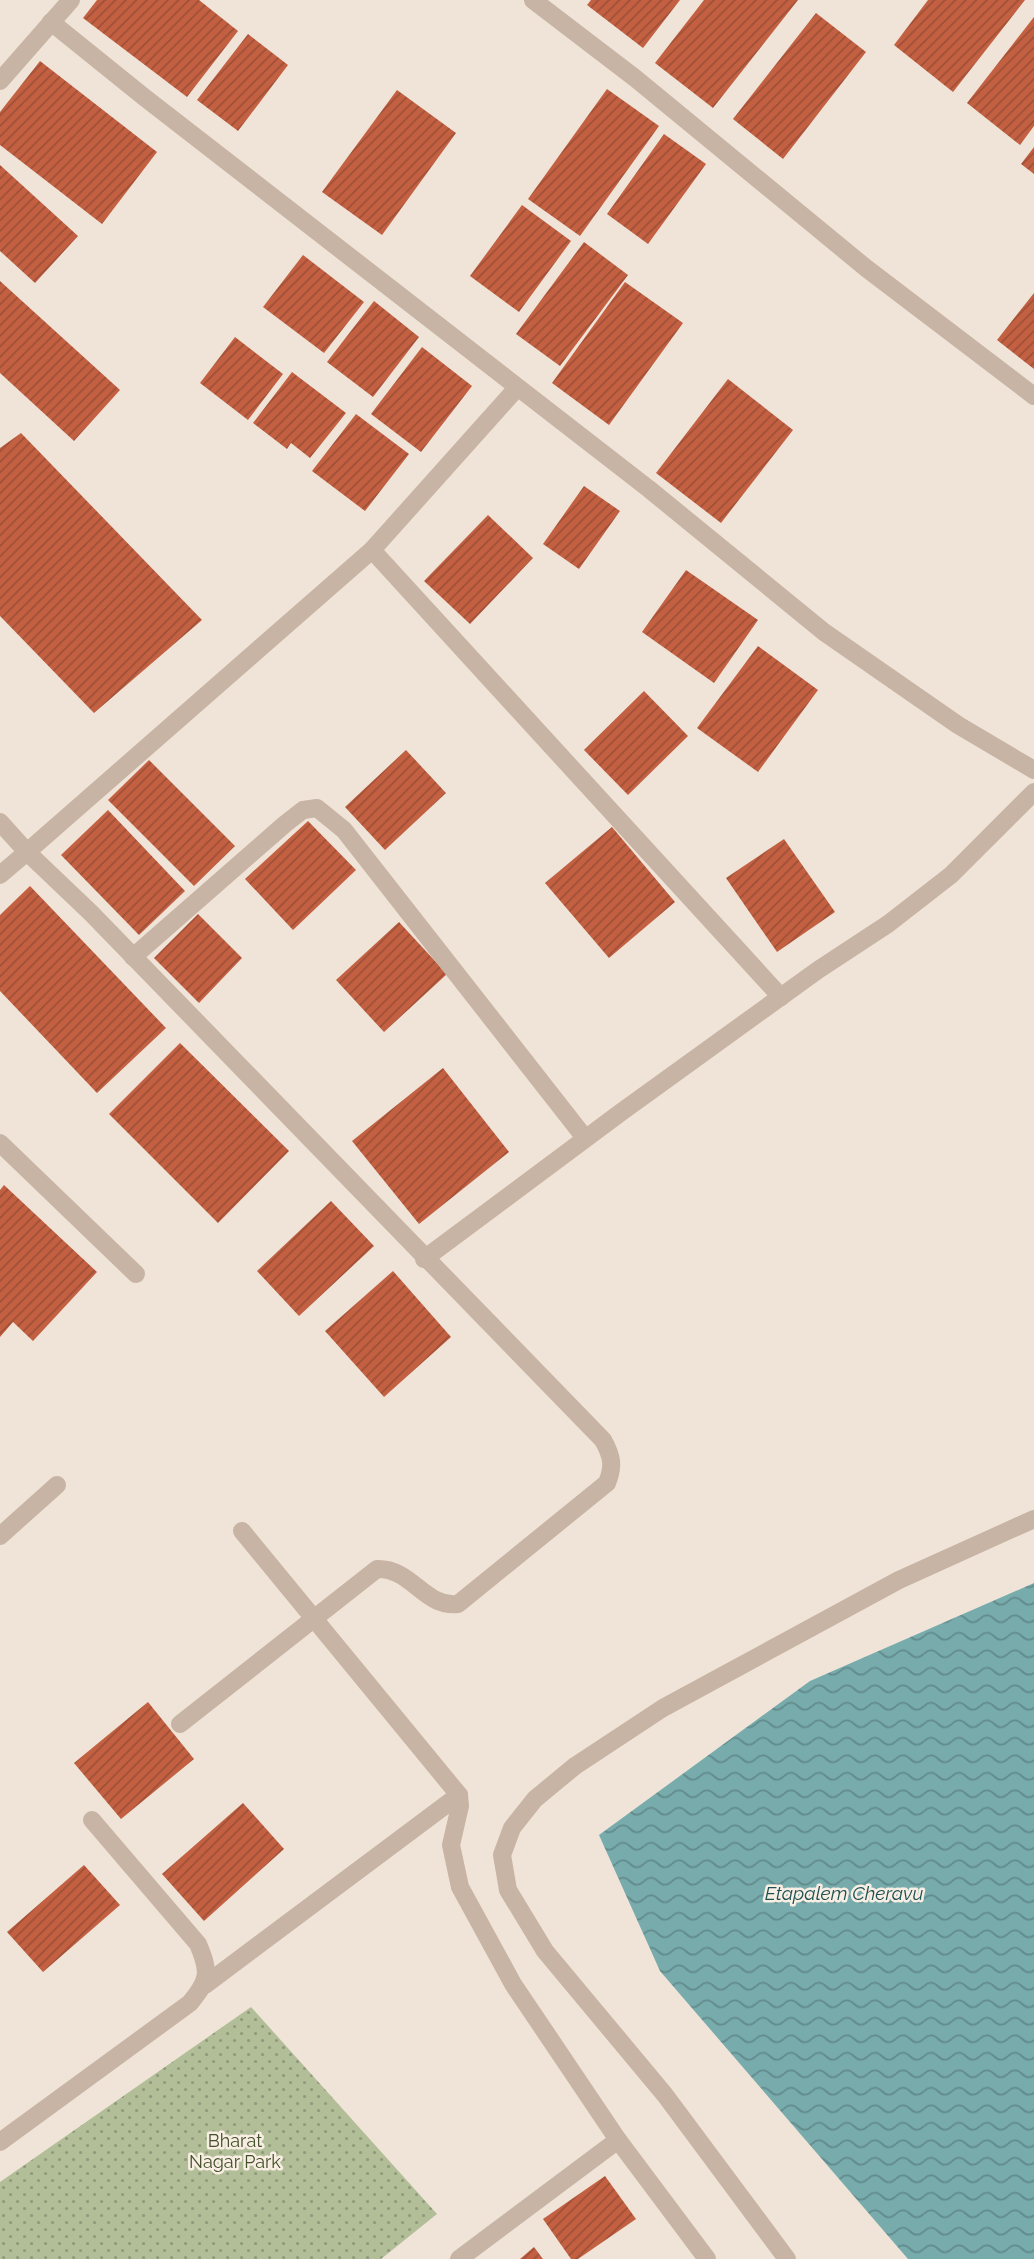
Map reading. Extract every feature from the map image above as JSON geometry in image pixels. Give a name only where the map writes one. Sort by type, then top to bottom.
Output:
[{"type":"street","points":[[0,81],[71,0]]},
{"type":"street","points":[[533,0],[635,78],[866,268],[1034,397]]},
{"type":"street","points":[[51,22],[649,489],[824,632],[958,725],[1034,770]]},
{"type":"street","points":[[0,875],[372,550],[517,387]]},
{"type":"street","points":[[372,550],[781,997]]},
{"type":"street","points":[[424,1259],[585,1138],[781,997],[888,924],[951,875],[1034,792]]},
{"type":"street","points":[[133,957],[285,824],[303,810],[317,808],[344,830],[585,1138]]},
{"type":"street","points":[[0,822],[603,1440],[610,1454],[612,1469],[607,1483],[458,1604],[436,1603],[401,1573],[390,1569],[377,1569],[180,1724]]},
{"type":"street","points":[[0,1143],[136,1274]]},
{"type":"street","points":[[0,1536],[57,1485]]},
{"type":"street","points":[[787,2259],[665,2095],[545,1951],[508,1890],[502,1855],[512,1828],[535,1799],[575,1766],[663,1708],[899,1580],[1034,1520]]},
{"type":"street","points":[[242,1531],[459,1795],[460,1807],[451,1845],[460,1887],[513,1984],[618,2140],[707,2259]]},
{"type":"street","points":[[0,2142],[190,2003],[205,1985],[459,1795]]},
{"type":"street","points":[[92,1820],[198,1944],[207,1964],[205,1985]]},
{"type":"street","points":[[459,2259],[618,2140]]},
{"type":"green space","name":"Bharat Nagar Park","points":[[251,2007],[437,2214],[381,2259],[0,2259],[0,2182]]},
{"type":"water","name":"Etapalem Cheravu","points":[[1034,1583],[1034,2259],[908,2259],[660,1971],[599,1835],[810,1681]]},
{"type":"building","points":[[97,0],[199,0],[238,31],[187,97],[83,18]]},
{"type":"building","points":[[591,0],[680,0],[643,48],[587,5]]},
{"type":"building","points":[[704,0],[798,0],[713,108],[655,63]]},
{"type":"building","points":[[928,0],[1025,0],[953,92],[894,45]]},
{"type":"building","points":[[816,13],[866,52],[783,159],[733,119]]},
{"type":"building","points":[[1034,17],[1034,126],[1020,145],[967,103]]},
{"type":"building","points":[[248,34],[288,65],[238,131],[197,100]]},
{"type":"building","points":[[40,61],[157,152],[102,224],[0,145],[0,112]]},
{"type":"building","points":[[607,89],[659,126],[580,236],[528,199]]},
{"type":"building","points":[[397,90],[456,133],[382,235],[322,192]]},
{"type":"building","points":[[664,134],[706,164],[648,244],[607,214]]},
{"type":"building","points":[[1034,147],[1034,174],[1021,164]]},
{"type":"building","points":[[0,165],[78,236],[35,283],[0,251]]},
{"type":"building","points":[[522,205],[571,241],[519,312],[470,276]]},
{"type":"building","points":[[584,242],[628,275],[560,366],[516,334]]},
{"type":"building","points":[[303,255],[364,302],[324,353],[263,307]]},
{"type":"building","points":[[0,281],[120,390],[74,441],[0,373]]},
{"type":"building","points":[[625,282],[683,323],[609,425],[552,383]]},
{"type":"building","points":[[1034,293],[1034,369],[997,340]]},
{"type":"building","points":[[374,301],[419,337],[373,397],[327,362]]},
{"type":"building","points":[[235,337],[283,374],[248,420],[200,383]]},
{"type":"building","points":[[422,347],[472,386],[421,452],[371,414]]},
{"type":"building","points":[[292,372],[346,413],[310,458],[291,443],[287,449],[253,423]]},
{"type":"building","points":[[728,379],[793,430],[721,523],[656,473]]},
{"type":"building","points":[[356,414],[409,454],[365,511],[312,471]]},
{"type":"building","points":[[21,433],[202,620],[94,713],[0,616],[0,448]]},
{"type":"building","points":[[584,486],[620,511],[579,569],[543,544]]},
{"type":"building","points":[[488,515],[533,558],[470,624],[424,581]]},
{"type":"building","points":[[686,570],[758,620],[714,683],[642,632]]},
{"type":"building","points":[[758,646],[818,690],[758,772],[697,728]]},
{"type":"building","points":[[644,691],[688,736],[628,795],[584,750]]},
{"type":"building","points":[[406,750],[446,793],[385,850],[345,807]]},
{"type":"building","points":[[149,760],[235,846],[194,886],[108,800]]},
{"type":"building","points":[[108,810],[185,891],[139,935],[61,855]]},
{"type":"building","points":[[308,821],[356,870],[293,930],[245,879]]},
{"type":"building","points":[[612,827],[675,902],[609,958],[545,883]]},
{"type":"building","points":[[784,839],[835,912],[777,952],[726,878]]},
{"type":"building","points":[[30,886],[166,1028],[97,1093],[0,991],[0,915]]},
{"type":"building","points":[[198,914],[242,958],[199,1003],[154,958]]},
{"type":"building","points":[[399,922],[447,974],[384,1032],[336,980]]},
{"type":"building","points":[[180,1043],[289,1151],[218,1223],[109,1114]]},
{"type":"building","points":[[443,1068],[509,1152],[419,1224],[352,1141]]},
{"type":"building","points":[[4,1185],[97,1272],[33,1341],[13,1322],[0,1337],[0,1190]]},
{"type":"building","points":[[331,1201],[374,1246],[299,1316],[257,1271]]},
{"type":"building","points":[[393,1271],[451,1337],[384,1397],[325,1331]]},
{"type":"building","points":[[148,1702],[194,1759],[121,1819],[74,1763]]},
{"type":"building","points":[[243,1803],[284,1849],[204,1921],[162,1874]]},
{"type":"building","points":[[84,1865],[120,1905],[43,1972],[7,1932]]},
{"type":"building","points":[[605,2176],[636,2219],[578,2259],[571,2259],[543,2219]]},
{"type":"building","points":[[534,2247],[543,2259],[520,2259]]}]
